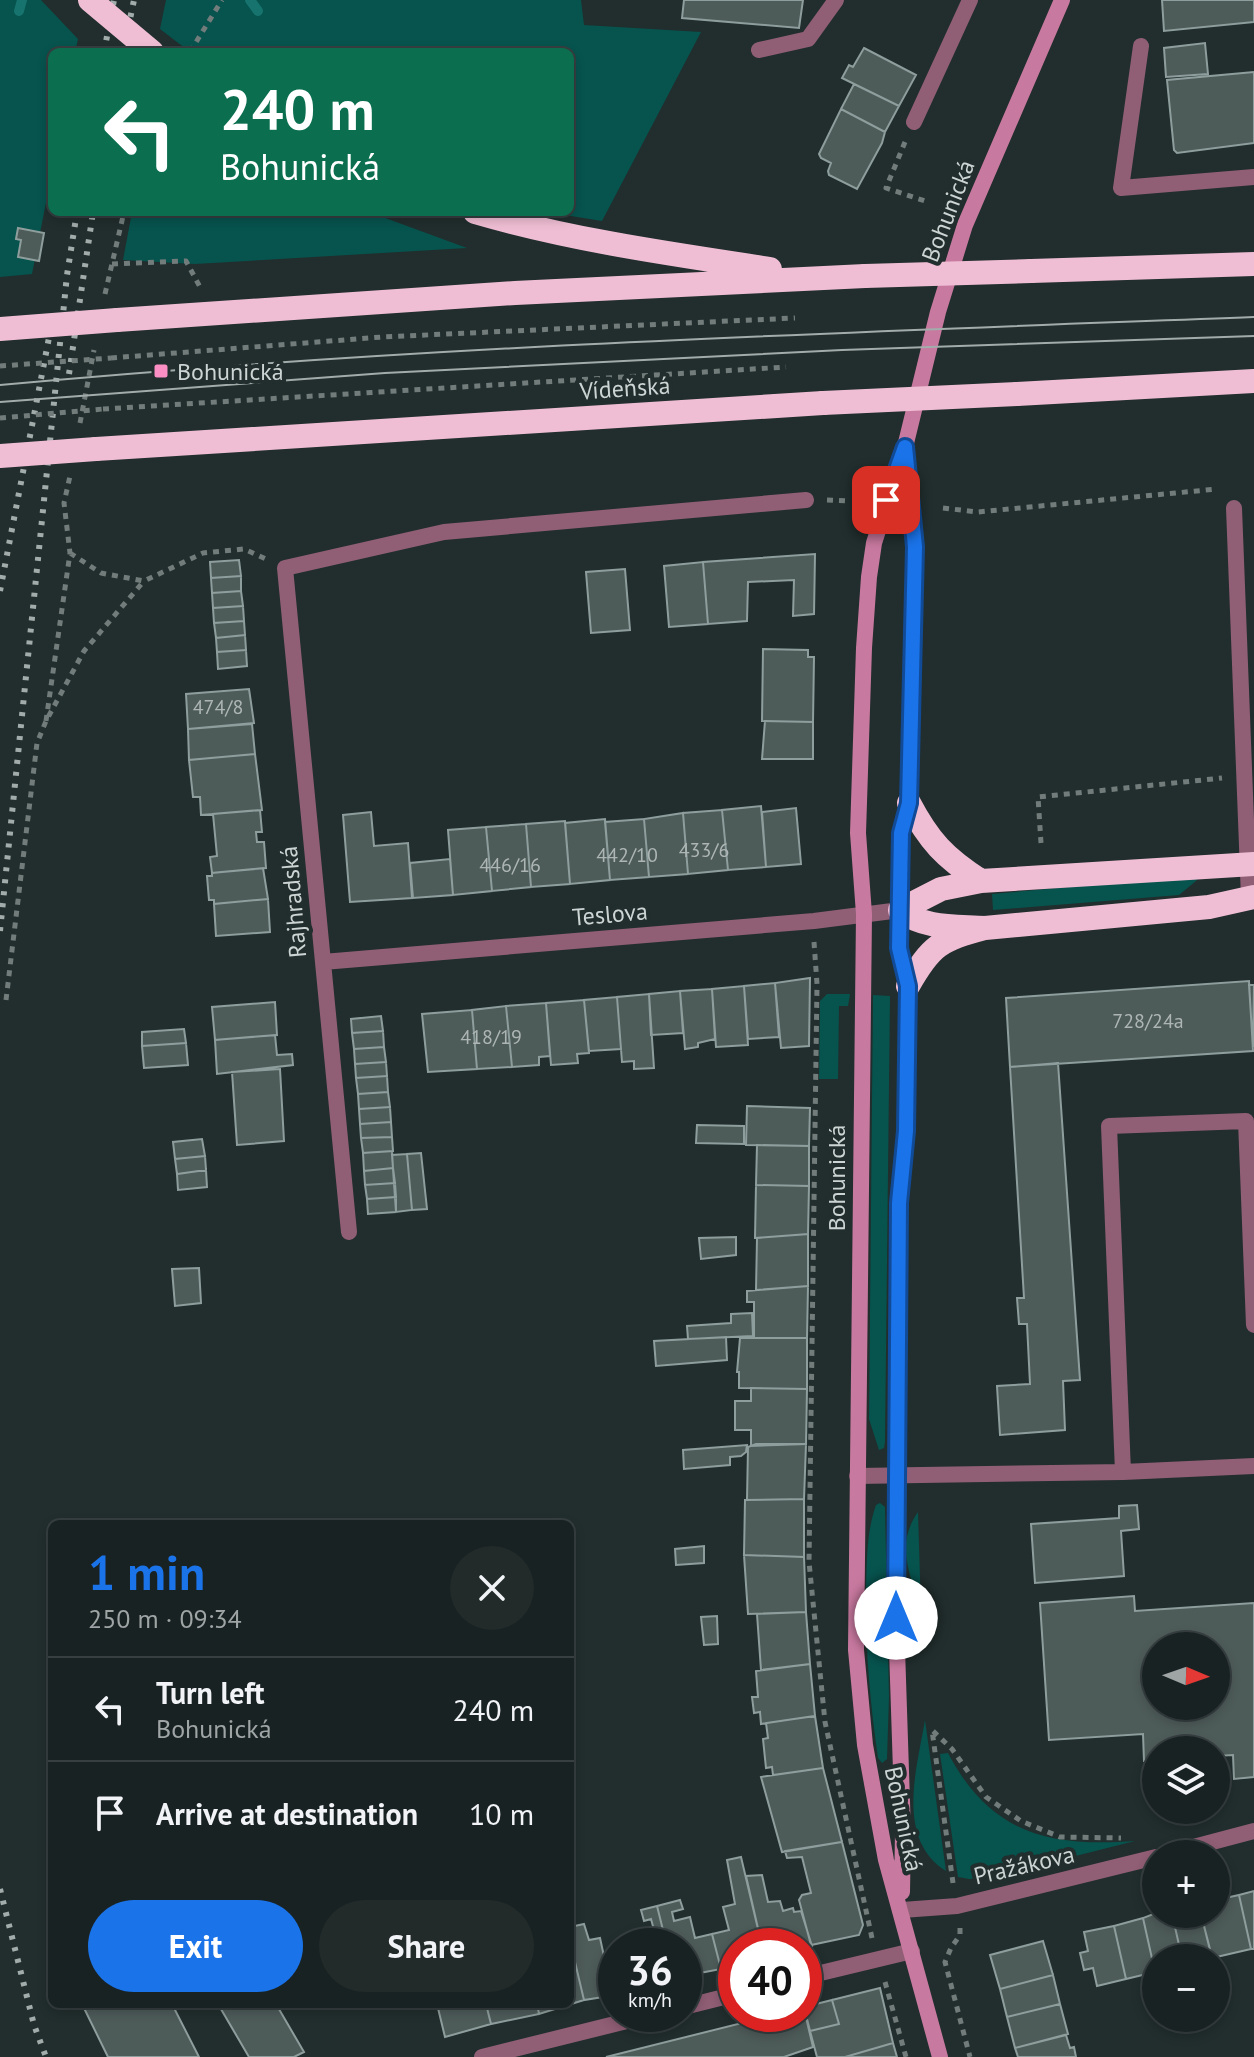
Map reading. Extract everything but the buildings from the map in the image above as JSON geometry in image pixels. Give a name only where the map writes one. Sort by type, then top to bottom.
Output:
[{"type":"highway","points":[[90,0],[147,48]]},
{"type":"highway","points":[[489,216],[661,253],[823,277]]},
{"type":"highway","points":[[0,329],[110,311],[823,277],[1254,264]]},
{"type":"highway","name":"Vídeňská","points":[[0,456],[823,403],[1254,381]]},
{"type":"highway","points":[[909,803],[925,835],[940,851],[981,881]]},
{"type":"highway","points":[[1251,864],[981,881],[941,889],[900,910],[913,920],[928,924],[985,928],[1209,907],[1251,897]]},
{"type":"highway","points":[[908,986],[923,959],[935,948],[951,937],[985,928]]},
{"type":"street","points":[[759,50],[808,39],[836,0]]},
{"type":"street","points":[[914,122],[970,0]]},
{"type":"street","name":"Bohunická","points":[[940,2057],[886,1860],[860,1713],[855,1620],[864,914],[858,833],[869,577],[883,509],[905,447],[938,312],[965,225],[1062,0]]},
{"type":"street","points":[[1141,46],[1121,188],[1254,177]]},
{"type":"street","name":"Bohunická","points":[[902,1910],[903,1832],[896,1618],[899,1203],[906,1131],[908,986],[899,948],[901,833],[909,803],[915,547],[905,447]]},
{"type":"street","points":[[285,568],[444,532],[806,500]]},
{"type":"street","points":[[1234,508],[1251,897]]},
{"type":"street","name":"Rajhradská","points":[[285,568],[349,1232]]},
{"type":"street","name":"Teslova","points":[[323,962],[814,921],[900,910]]},
{"type":"street","points":[[1123,1472],[1109,1126],[1246,1121],[1254,1325]]},
{"type":"street","points":[[857,1476],[1123,1472],[1254,1466]]},
{"type":"street","points":[[1220,1840],[1254,1831]]},
{"type":"street","name":"Pražákova","points":[[902,1910],[957,1906],[1142,1860]]},
{"type":"street","points":[[822,1972],[912,1951]]},
{"type":"street","points":[[482,2057],[598,2028]]},
{"type":"path","points":[[192,48],[222,0]]},
{"type":"path","points":[[914,122],[886,188],[925,201]]},
{"type":"path","points":[[110,311],[112,264],[123,216]]},
{"type":"path","points":[[112,264],[186,261]]},
{"type":"path","points":[[0,366],[382,337],[795,318]]},
{"type":"path","points":[[80,426],[95,348]]},
{"type":"path","points":[[0,418],[786,367]]},
{"type":"path","points":[[46,721],[70,553],[64,503],[70,472]]},
{"type":"path","points":[[943,508],[978,512],[1223,488]]},
{"type":"path","points":[[6,1000],[37,743],[84,651],[144,581],[203,553],[244,549],[285,568]]},
{"type":"path","points":[[70,553],[101,573],[144,581]]},
{"type":"path","points":[[1041,843],[1038,797],[1244,776]]},
{"type":"path","points":[[814,921],[817,984],[809,1562],[825,1722],[876,1959],[890,1995],[906,2057]]},
{"type":"path","points":[[970,2057],[945,1962],[960,1935],[932,1730],[952,1749],[986,1797],[1021,1821],[1060,1837],[1124,1838]]},
{"type":"shaded area","points":[[0,0],[41,0],[78,39],[76,48],[48,48],[48,192],[32,274],[0,277]]},
{"type":"shaded area","points":[[166,0],[581,0],[584,25],[701,32],[602,221],[571,216],[574,216],[574,48],[185,48],[160,29]]},
{"type":"shaded area","points":[[131,216],[380,216],[467,248],[195,264],[123,260]]},
{"type":"shaded area","points":[[1198,878],[1196,881],[1179,895],[993,910],[992,894]]},
{"type":"shaded area","points":[[827,994],[850,994],[848,1006],[839,1006],[838,1079],[819,1079],[820,1001]]},
{"type":"shaded area","points":[[873,995],[890,996],[885,1442],[884,1448],[879,1450],[869,1419]]},
{"type":"shaded area","points":[[880,1503],[885,1507],[889,1697],[887,1759],[882,1763],[878,1758],[873,1716],[866,1612],[869,1537],[876,1505]]},
{"type":"shaded area","points":[[918,1512],[921,1609],[909,1572],[906,1548],[911,1524]]},
{"type":"shaded area","points":[[925,1720],[946,1871],[930,1857],[920,1841],[915,1822],[915,1780]]},
{"type":"shaded area","points":[[948,1753],[965,1781],[984,1802],[1026,1830],[1076,1841],[1135,1841],[988,1878],[958,1877],[940,1754]]},
{"type":"waterway","points":[[19,11],[22,0]]},
{"type":"waterway","points":[[250,0],[258,11]]},
{"type":"tram line","points":[[0,385],[470,351],[783,335],[1254,317]]},
{"type":"tram line","points":[[0,402],[385,373],[842,350],[1254,336]]},
{"type":"railway","points":[[105,48],[114,0]]},
{"type":"railway","points":[[124,48],[134,0]]},
{"type":"railway","points":[[0,931],[67,275],[76,216]]},
{"type":"railway","points":[[69,374],[92,216]]},
{"type":"railway","points":[[0,591],[53,317]]},
{"type":"railway","points":[[0,1889],[34,2025],[46,2057]]},
{"type":"place","name":"Bohunická","points":[[161,371]]},
{"type":"route","points":[[886,500],[905,447],[915,547],[909,803],[901,833],[899,948],[908,986],[906,1131],[899,1203],[896,1618]]}]
